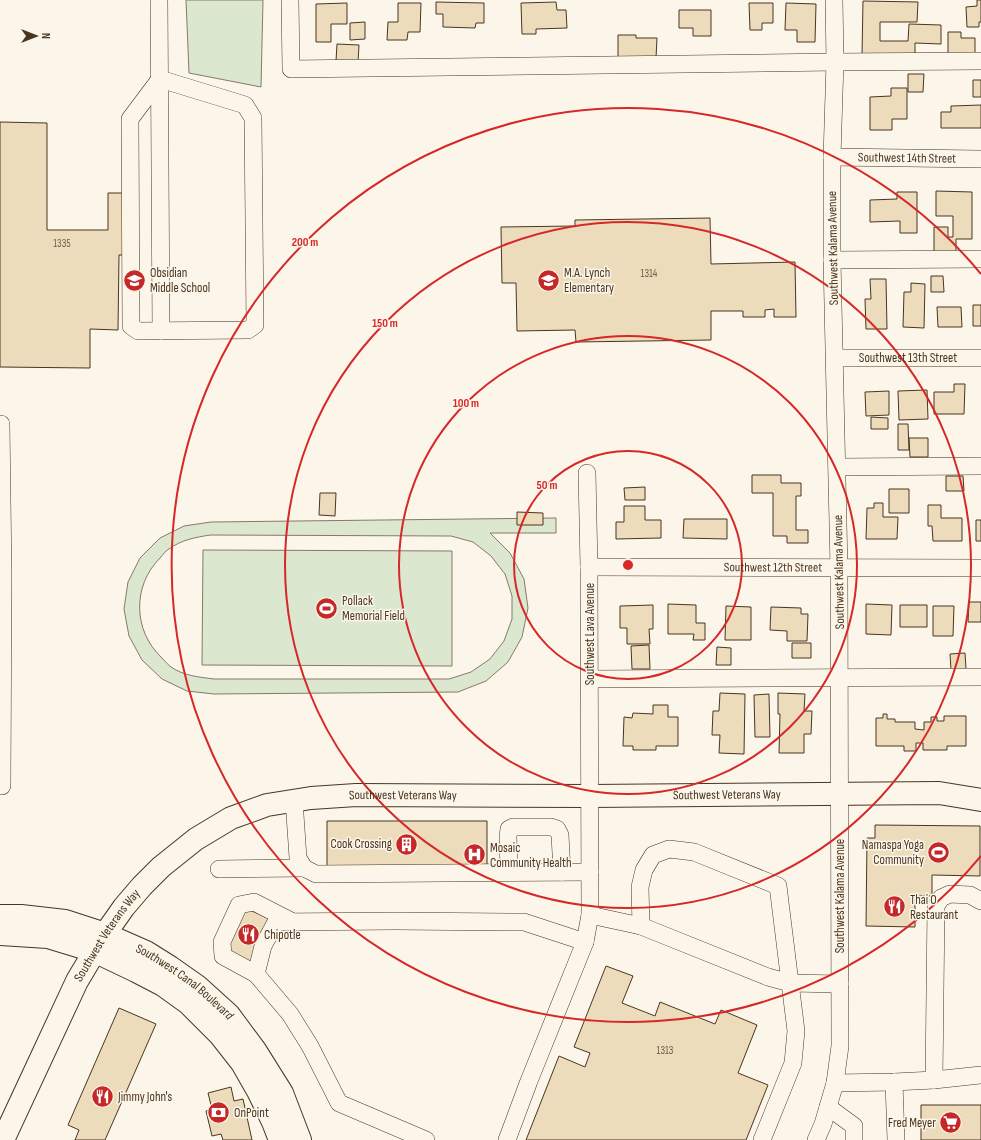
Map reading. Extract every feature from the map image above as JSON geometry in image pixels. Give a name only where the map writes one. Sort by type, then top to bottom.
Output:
[{"type":"main road","name":"Southwest Veterans Way","points":[[3,1140],[77,981],[99,942],[124,907],[160,867],[196,839],[231,818],[267,805],[311,798],[356,795],[590,796],[939,793],[981,800]]},
{"type":"main road","name":"Southwest Canal Boulevard","points":[[0,916],[21,916],[65,921],[99,942],[136,970],[163,985],[188,1003],[220,1035],[242,1063],[252,1079],[280,1140]]},
{"type":"main road","name":"Southwest Canal Boulevard","points":[[0,934],[19,934],[99,942],[146,952],[170,967],[197,986],[229,1015],[255,1050],[282,1093],[300,1140]]},
{"type":"street","points":[[158,0],[160,80],[161,331]]},
{"type":"street","points":[[290,0],[291,69],[981,61]]},
{"type":"street","name":"Southwest Kalama Avenue","points":[[818,1138],[835,1083],[840,1046],[839,568],[832,260],[832,157],[835,62],[834,0]]},
{"type":"street","points":[[160,80],[245,105],[252,118],[254,325],[248,330],[138,331],[131,326],[130,119],[160,80]]},
{"type":"street","name":"Southwest 14th Street","points":[[832,157],[981,159]]},
{"type":"street","points":[[832,260],[981,259]]},
{"type":"street","name":"Southwest 13th Street","points":[[835,358],[981,358]]},
{"type":"street","points":[[1,786],[2,424]]},
{"type":"street","points":[[837,467],[981,466]]},
{"type":"street","name":"Southwest Lava Avenue","points":[[507,1140],[585,942],[590,915],[590,680],[587,473]]},
{"type":"street","name":"Southwest 12th Street","points":[[589,567],[981,568]]},
{"type":"street","points":[[590,680],[981,677]]},
{"type":"street","points":[[294,800],[298,858],[304,868]]},
{"type":"street","points":[[509,872],[509,829],[513,827],[551,827],[557,829],[560,835],[562,872]]},
{"type":"street","points":[[640,926],[640,887],[644,870],[653,855],[670,849],[694,852],[778,886],[796,1031],[793,1063],[762,1140]]},
{"type":"street","points":[[219,869],[304,868],[316,874],[590,872]]},
{"type":"street","points":[[934,1080],[936,906],[941,898],[950,894],[970,895],[981,901]]},
{"type":"street","points":[[293,922],[254,902],[238,905],[222,942],[223,956],[256,974],[290,1014],[310,1046],[339,1103],[426,1140]]},
{"type":"street","points":[[590,915],[640,926],[768,977],[790,983],[840,984]]},
{"type":"street","points":[[256,974],[263,946],[276,922],[524,922],[585,942]]},
{"type":"street","points":[[835,1083],[934,1080],[981,1075]]},
{"type":"street","points":[[894,1082],[896,1140]]},
{"type":"street","points":[[828,1107],[854,1126],[854,1140]]},
{"type":"green space","points":[[186,0],[263,0],[261,87],[189,73]]},
{"type":"green space","points":[[556,518],[556,533],[490,533],[510,553],[524,579],[528,608],[522,637],[508,662],[486,681],[458,692],[214,694],[187,691],[162,679],[142,660],[129,636],[124,609],[128,582],[140,558],[160,538],[184,526],[211,522]],"holes":[[[211,535],[451,536],[473,542],[491,556],[505,574],[512,596],[512,619],[504,641],[490,659],[471,672],[449,679],[214,679],[197,677],[176,670],[168,665],[152,647],[141,622],[141,595],[144,582],[151,569],[164,553],[179,543],[189,539]]]},
{"type":"green space","name":"Pollack Memorial Field","points":[[203,550],[452,551],[452,666],[202,665]]},
{"type":"building","points":[[977,0],[981,0],[981,22],[979,22],[979,27],[967,27],[966,7],[977,6]]},
{"type":"building","points":[[863,1],[918,2],[917,22],[880,22],[880,41],[908,41],[909,24],[941,25],[941,44],[915,43],[915,55],[862,55]]},
{"type":"building","points":[[436,2],[484,3],[484,23],[476,23],[475,28],[443,27],[443,14],[436,14]]},
{"type":"building","points":[[556,2],[557,10],[566,10],[567,28],[536,29],[536,34],[522,34],[521,3]]},
{"type":"building","points":[[347,3],[347,24],[331,24],[331,42],[316,42],[316,4]]},
{"type":"building","points":[[398,3],[421,3],[420,32],[408,32],[407,40],[387,40],[388,22],[398,22]]},
{"type":"building","points":[[749,3],[773,3],[773,23],[762,23],[762,30],[750,30]]},
{"type":"building","points":[[786,3],[816,4],[815,42],[797,42],[797,30],[785,30]]},
{"type":"building","points":[[679,10],[711,10],[711,36],[693,36],[693,28],[679,28]]},
{"type":"building","points":[[365,22],[365,39],[350,40],[350,23]]},
{"type":"building","points":[[948,32],[961,32],[961,38],[975,38],[975,55],[948,55]]},
{"type":"building","points":[[618,35],[636,35],[636,38],[657,38],[656,58],[618,57]]},
{"type":"building","points":[[337,44],[359,45],[358,62],[336,61]]},
{"type":"building","points":[[908,74],[924,74],[923,92],[908,92]]},
{"type":"building","points":[[973,80],[981,80],[981,97],[973,97]]},
{"type":"building","points":[[891,88],[907,88],[907,119],[892,119],[892,130],[870,130],[870,97],[891,96]]},
{"type":"building","points":[[981,105],[981,128],[941,128],[941,112],[951,112],[951,106]]},
{"type":"building","points":[[0,122],[47,123],[47,230],[108,230],[108,193],[124,193],[123,255],[119,255],[118,330],[90,329],[90,368],[0,367]]},
{"type":"building","points":[[936,191],[972,192],[972,239],[956,239],[956,252],[934,252],[934,227],[948,227],[948,237],[953,237],[953,216],[936,216]]},
{"type":"building","points":[[897,192],[917,192],[917,233],[900,233],[900,221],[870,222],[870,200],[897,199]]},
{"type":"building","points":[[710,218],[711,264],[795,262],[796,317],[774,317],[774,309],[765,310],[765,317],[743,317],[743,311],[711,311],[711,340],[576,342],[575,330],[517,331],[516,283],[502,283],[501,227],[575,226],[575,220]]},
{"type":"building","points":[[931,276],[943,276],[944,292],[931,292]]},
{"type":"building","points":[[870,279],[886,279],[887,329],[866,329],[865,299],[871,299]]},
{"type":"building","points":[[911,283],[925,284],[924,328],[903,327],[904,292],[911,292]]},
{"type":"building","points":[[973,305],[981,305],[981,326],[973,326]]},
{"type":"building","points":[[937,307],[961,307],[962,327],[938,327]]},
{"type":"building","points":[[954,384],[965,384],[964,414],[934,414],[934,392],[954,392]]},
{"type":"building","points":[[927,390],[928,419],[899,420],[898,391]]},
{"type":"building","points":[[889,391],[889,415],[866,416],[865,392]]},
{"type":"building","points":[[871,417],[888,418],[888,429],[871,429]]},
{"type":"building","points":[[898,424],[908,424],[909,450],[898,450]]},
{"type":"building","points":[[909,438],[928,438],[928,457],[910,457]]},
{"type":"building","points":[[752,475],[781,475],[781,483],[801,483],[801,496],[796,496],[796,530],[808,530],[808,543],[787,543],[787,536],[773,536],[773,493],[752,493]]},
{"type":"building","points":[[946,476],[963,476],[964,491],[946,491]]},
{"type":"building","points":[[645,487],[645,500],[625,500],[624,488]]},
{"type":"building","points":[[889,489],[909,489],[909,513],[889,513]]},
{"type":"building","points":[[320,493],[336,493],[335,516],[319,515]]},
{"type":"building","points":[[874,503],[883,503],[883,517],[898,517],[897,539],[866,539],[867,508],[874,508]]},
{"type":"building","points":[[928,505],[941,505],[941,518],[962,518],[962,541],[933,541],[932,526],[928,526]]},
{"type":"building","points":[[624,506],[645,506],[645,520],[661,520],[661,538],[616,539],[616,522],[624,522]]},
{"type":"building","points":[[517,512],[543,513],[543,525],[517,525]]},
{"type":"building","points":[[684,519],[727,519],[727,539],[683,538]]},
{"type":"building","points":[[976,520],[981,520],[981,541],[976,541]]},
{"type":"building","points":[[969,602],[981,602],[981,622],[968,622]]},
{"type":"building","points":[[668,604],[696,605],[696,623],[705,623],[705,640],[693,640],[694,634],[668,634]]},
{"type":"building","points":[[866,604],[892,605],[891,635],[866,634]]},
{"type":"building","points":[[653,605],[653,629],[649,629],[650,644],[627,644],[627,628],[620,628],[620,606]]},
{"type":"building","points":[[900,605],[927,605],[927,627],[900,627]]},
{"type":"building","points":[[726,606],[751,607],[751,640],[725,640]]},
{"type":"building","points":[[933,606],[954,606],[953,636],[933,636]]},
{"type":"building","points":[[771,607],[801,608],[801,614],[808,614],[807,641],[787,641],[787,631],[770,630]]},
{"type":"building","points":[[792,643],[811,643],[811,658],[792,658]]},
{"type":"building","points":[[649,645],[650,669],[632,669],[631,646]]},
{"type":"building","points":[[717,647],[731,648],[731,665],[716,665]]},
{"type":"building","points":[[965,653],[966,669],[951,670],[950,654]]},
{"type":"building","points":[[720,693],[745,694],[744,754],[719,753],[720,735],[712,735],[713,711],[719,711]]},
{"type":"building","points":[[778,693],[805,694],[804,711],[812,711],[811,734],[804,734],[804,753],[779,753],[780,714],[778,714]]},
{"type":"building","points":[[769,694],[770,737],[755,737],[754,695]]},
{"type":"building","points":[[653,705],[668,705],[668,717],[678,717],[678,746],[656,746],[656,750],[633,750],[633,746],[623,746],[624,717],[632,718],[633,713],[653,714]]},
{"type":"building","points":[[883,714],[887,714],[887,719],[895,719],[895,722],[915,722],[915,729],[924,730],[924,722],[931,722],[931,717],[937,717],[937,721],[944,721],[944,716],[966,716],[966,746],[947,746],[947,750],[923,750],[923,743],[916,743],[916,751],[904,751],[904,746],[876,746],[876,718],[883,718]]},
{"type":"building","name":"Cook Crossing","points":[[327,821],[487,821],[487,866],[327,866]]},
{"type":"building","points":[[875,825],[980,826],[980,876],[932,875],[932,896],[915,896],[915,927],[866,926],[867,838],[875,838]]},
{"type":"building","name":"Chipotle","points":[[246,908],[271,920],[252,962],[226,950]]},
{"type":"building","points":[[606,966],[633,976],[622,1003],[655,1016],[660,1002],[715,1024],[721,1010],[757,1025],[738,1073],[768,1085],[746,1140],[526,1140],[559,1056],[585,1067],[590,1053],[574,1047]]},
{"type":"building","points":[[119,1008],[156,1024],[105,1140],[75,1140],[79,1130],[68,1125]]},
{"type":"building","points":[[231,1087],[234,1101],[243,1099],[252,1140],[223,1140],[221,1134],[212,1136],[206,1111],[212,1109],[208,1093]]},
{"type":"building","name":"Fred Meyer","points":[[921,1105],[981,1105],[981,1140],[921,1140]]},
{"type":"place","name":"Obsidian Middle School","points":[[134,280]]},
{"type":"place","name":"M.A. Lynch Elementary","points":[[548,280]]},
{"type":"place","name":"Pollack Memorial Field","points":[[327,608]]},
{"type":"place","name":"Cook Crossing","points":[[407,844]]},
{"type":"place","name":"Namaspa Yoga Community","points":[[939,852]]},
{"type":"place","name":"Mosaic Community Health","points":[[475,855]]},
{"type":"place","name":"Thai O Restaurant","points":[[895,907]]},
{"type":"place","name":"Chipotle","points":[[249,935]]},
{"type":"place","name":"Jimmy John's","points":[[103,1097]]},
{"type":"place","name":"OnPoint","points":[[218,1113]]},
{"type":"place","name":"Fred Meyer","points":[[951,1123]]}]
